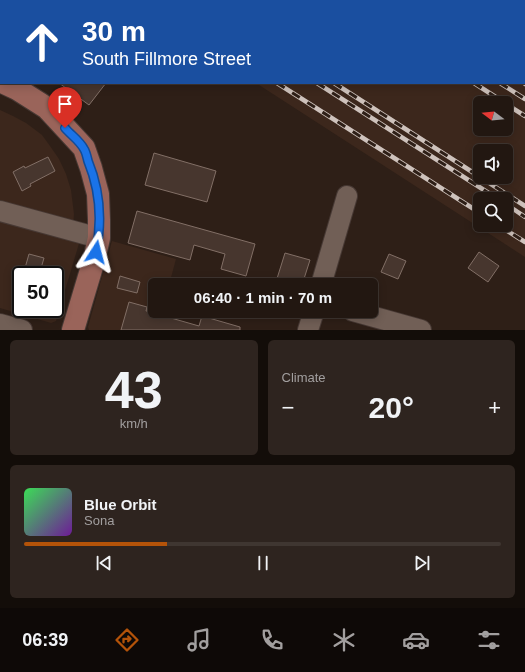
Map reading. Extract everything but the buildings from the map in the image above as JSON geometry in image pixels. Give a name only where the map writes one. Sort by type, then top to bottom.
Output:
[{"type":"main road","points":[[6,84],[47,108],[84,148],[91,168],[98,194],[98,238],[94,260],[73,330]]},
{"type":"street","points":[[323,278],[347,196]]},
{"type":"street","points":[[0,211],[98,238]]},
{"type":"street","points":[[308,330],[312,318]]},
{"type":"street","points":[[378,318],[421,330]]},
{"type":"street","points":[[0,324],[22,330]]},
{"type":"shaded area","points":[[258,84],[525,84],[525,257],[486,232],[513,232],[513,192],[473,192],[473,223]]},
{"type":"shaded area","points":[[0,110],[26,123],[42,135],[59,159],[71,190],[74,214],[73,226],[0,206]]},
{"type":"shaded area","points":[[0,217],[80,240],[64,294],[64,266],[12,266],[12,312],[0,308]]},
{"type":"shaded area","points":[[112,241],[176,259],[171,278],[148,278],[148,318],[156,318],[156,330],[89,330],[88,327]]},
{"type":"shaded area","points":[[34,318],[57,318],[56,321],[51,323]]},
{"type":"railway","points":[[279,84],[473,209]]},
{"type":"railway","points":[[319,84],[487,192]]},
{"type":"railway","points":[[336,84],[473,172]]},
{"type":"railway","points":[[476,84],[494,96]]},
{"type":"railway","points":[[502,84],[525,99]]},
{"type":"railway","points":[[513,108],[525,116]]},
{"type":"railway","points":[[491,184],[525,206]]},
{"type":"railway","points":[[513,209],[525,217]]},
{"type":"railway","points":[[509,232],[525,242]]},
{"type":"route","points":[[65,128],[84,148],[98,194],[99,220],[96,252]]}]
